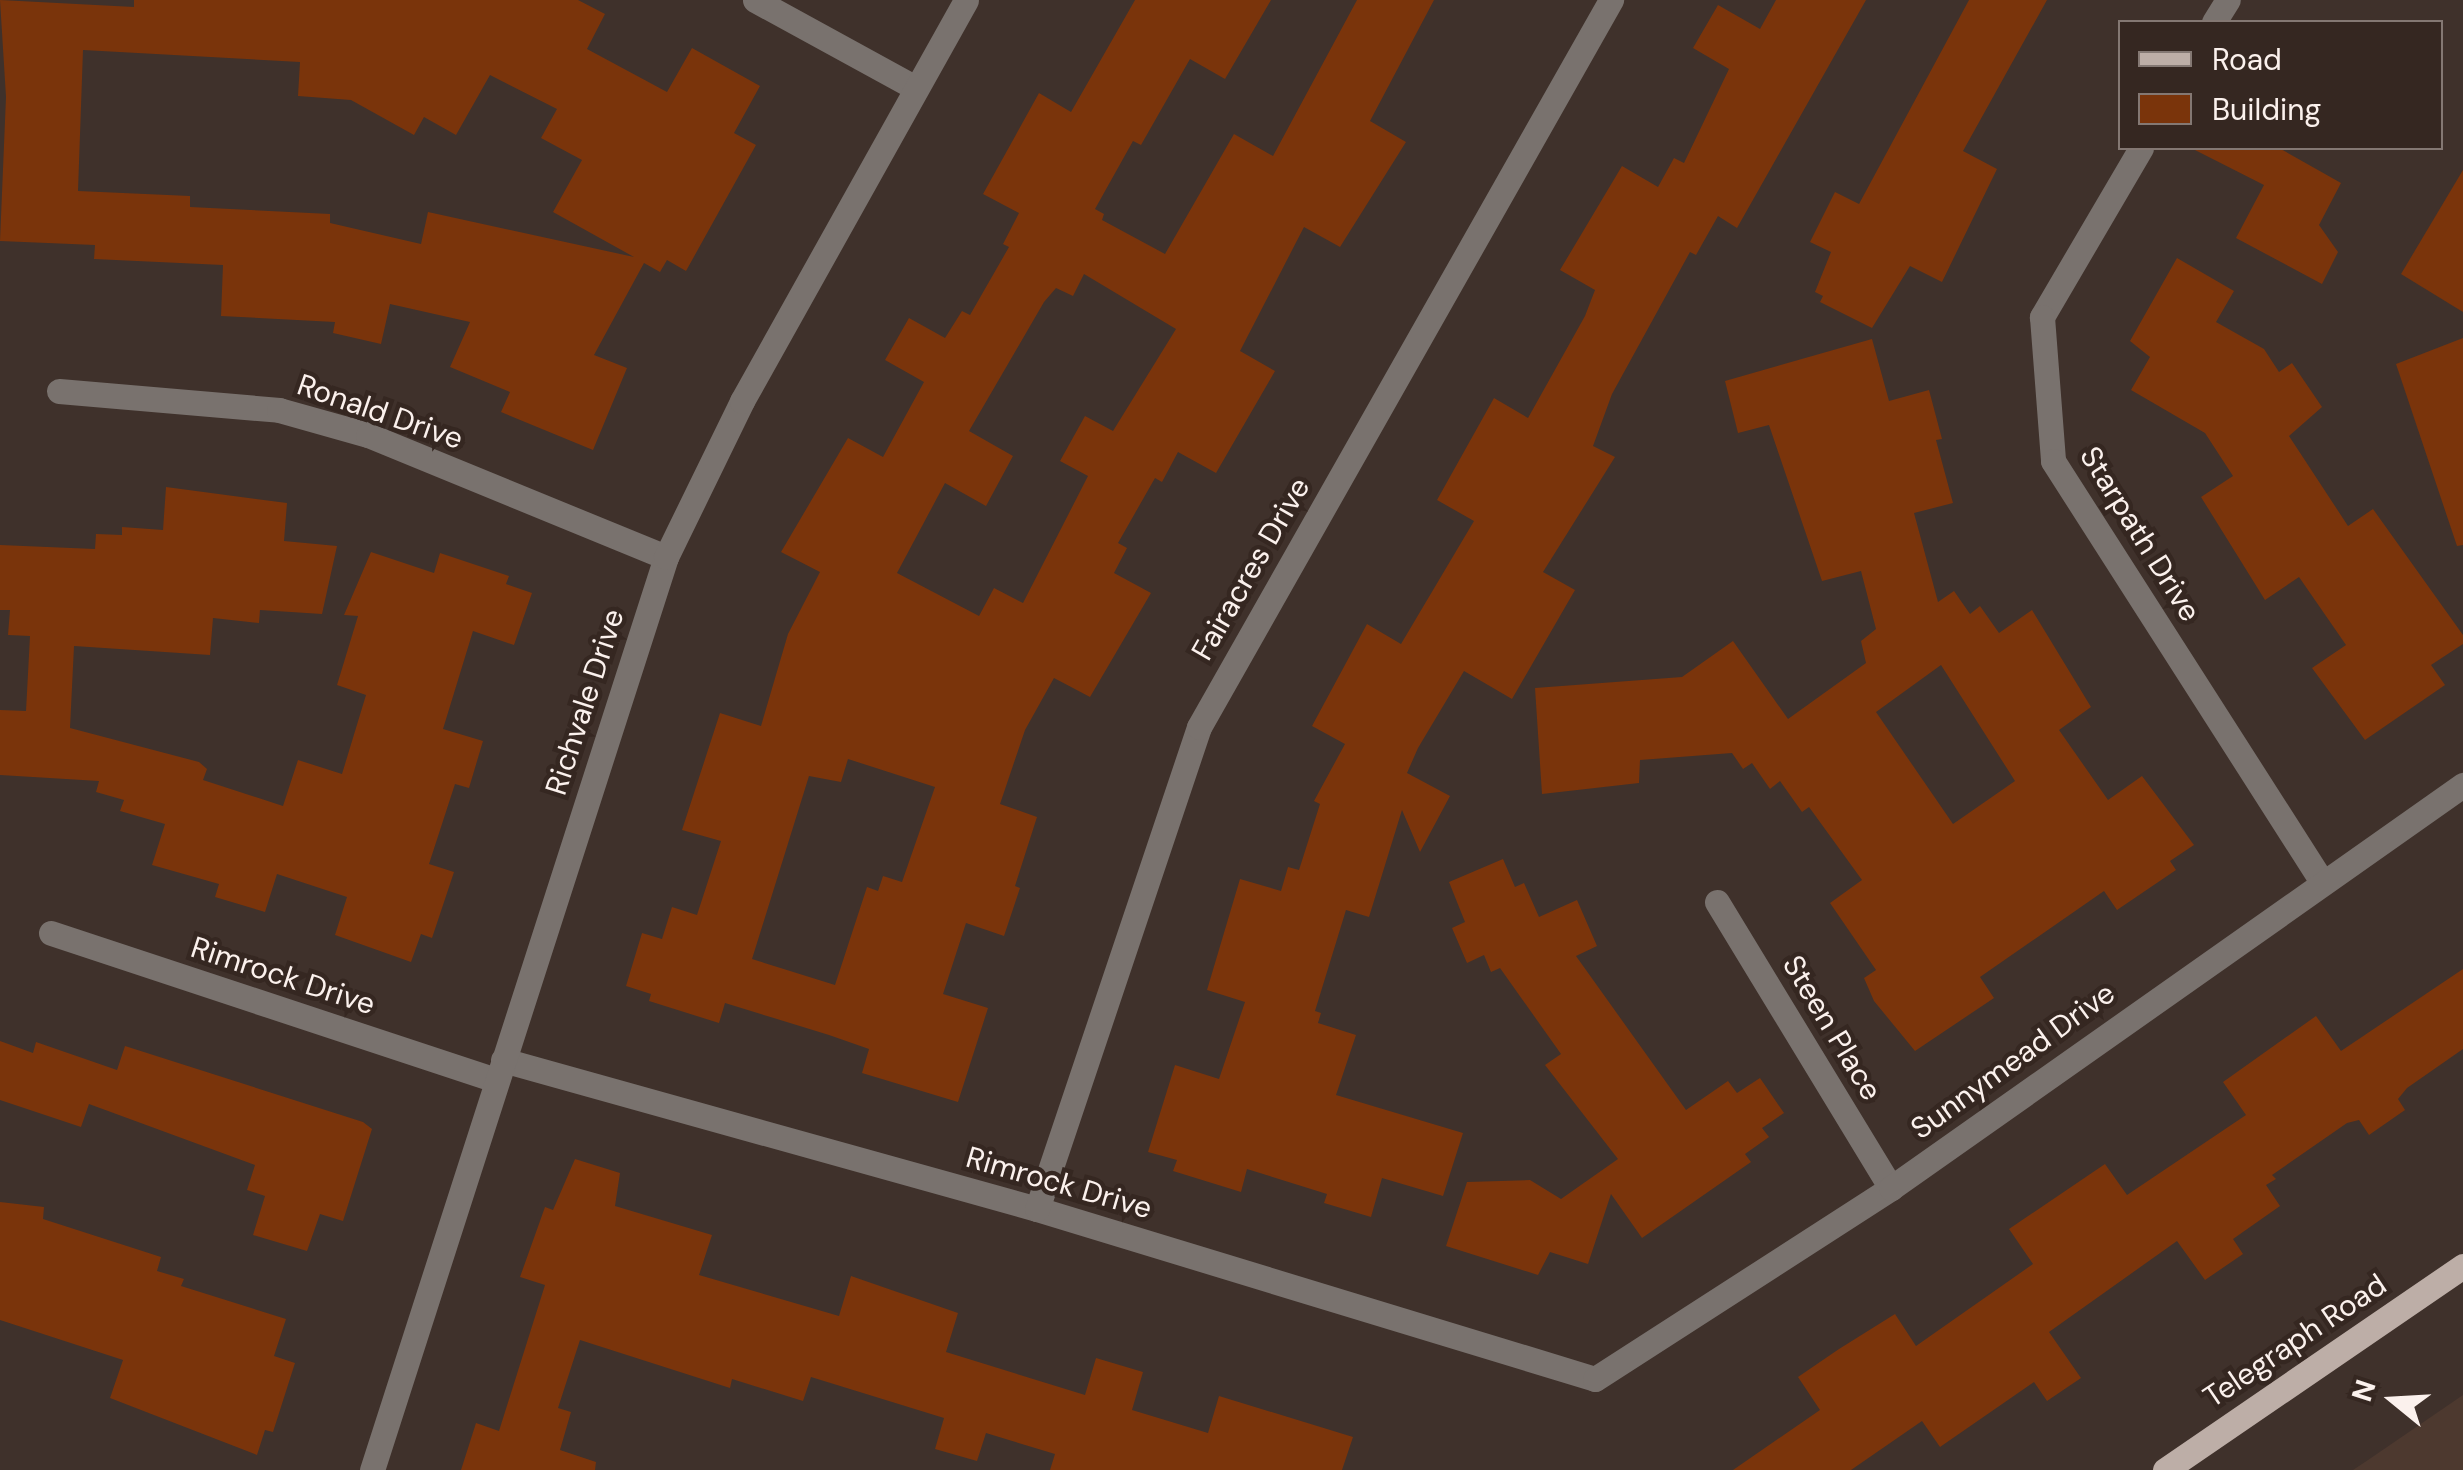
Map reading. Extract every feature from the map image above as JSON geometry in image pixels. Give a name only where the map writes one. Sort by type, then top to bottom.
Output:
[{"type":"main road","name":"Telegraph Road","points":[[2164,1470],[2463,1266]]},
{"type":"street","points":[[755,0],[916,88]]},
{"type":"street","name":"Richvale Drive","points":[[372,1470],[666,557],[742,401],[966,0]]},
{"type":"street","name":"Fairacres Drive","points":[[1037,1209],[1198,727],[1611,0]]},
{"type":"street","name":"Starpath Drive","points":[[2140,150],[2042,318],[2053,461],[2321,880]]},
{"type":"street","name":"Ronald Drive","points":[[59,391],[279,410],[368,435],[666,557]]},
{"type":"street","name":"Sunnymead Drive","points":[[1595,1380],[1890,1188],[2321,880],[2463,786]]},
{"type":"street","name":"Steen Place","points":[[1717,902],[1890,1188]]},
{"type":"street","name":"Rimrock Drive","points":[[51,934],[499,1070],[1037,1209],[1595,1380]]},
{"type":"shaded area","points":[[2463,1395],[2463,1470],[2353,1470],[2368,1460]]},
{"type":"building","points":[[0,0],[134,7],[134,0],[578,0],[605,14],[587,49],[667,92],[692,48],[760,86],[734,133],[756,145],[686,271],[667,260],[660,272],[644,263],[594,355],[627,368],[593,450],[501,412],[510,392],[450,367],[470,322],[390,304],[381,344],[333,333],[335,322],[221,316],[223,265],[94,259],[95,245],[0,241],[6,97]],"holes":[[[83,50],[300,62],[298,96],[351,100],[414,135],[424,117],[456,135],[490,75],[557,109],[541,138],[582,160],[553,212],[634,257],[428,212],[421,244],[330,223],[330,214],[190,207],[190,196],[78,191]]]},
{"type":"building","points":[[1135,0],[1271,0],[1225,79],[1190,59],[1141,145],[1133,141],[1095,209],[1104,214],[1102,220],[1165,254],[1234,134],[1273,156],[1357,0],[1434,0],[1370,121],[1406,142],[1340,247],[1304,227],[1240,351],[1275,371],[1216,473],[1178,452],[1162,482],[1155,478],[1118,543],[1127,548],[1114,573],[1151,593],[1090,697],[1054,678],[1025,730],[1000,804],[1037,817],[1015,886],[1020,888],[1004,936],[966,923],[943,994],[988,1008],[958,1102],[862,1073],[869,1049],[829,1035],[725,1003],[719,1023],[649,1001],[651,994],[626,986],[642,933],[662,939],[672,907],[697,915],[721,841],[682,830],[720,713],[761,726],[788,634],[820,572],[781,552],[848,438],[883,457],[924,382],[885,360],[909,318],[945,338],[962,311],[970,315],[1009,247],[1003,244],[1019,213],[983,194],[1039,93],[1071,112]],"holes":[[[1084,274],[1176,329],[1113,431],[1085,416],[1060,461],[1088,476],[1023,603],[994,588],[979,616],[897,573],[945,483],[986,506],[1013,456],[969,431],[1044,302],[1056,288],[1073,296]],[[848,759],[935,787],[902,882],[883,876],[878,891],[867,887],[835,985],[752,959],[809,776],[841,782]]]},
{"type":"building","points":[[1776,0],[1866,0],[1737,228],[1718,216],[1696,255],[1690,252],[1612,394],[1593,446],[1615,457],[1543,572],[1575,590],[1512,699],[1464,671],[1418,748],[1407,773],[1450,796],[1420,852],[1402,810],[1369,917],[1346,910],[1315,1011],[1321,1013],[1318,1023],[1356,1035],[1336,1095],[1463,1133],[1443,1196],[1382,1178],[1371,1217],[1324,1203],[1327,1194],[1247,1169],[1241,1192],[1173,1171],[1177,1160],[1148,1152],[1175,1065],[1219,1079],[1245,1002],[1207,990],[1240,879],[1281,891],[1288,867],[1299,870],[1320,804],[1314,801],[1345,744],[1312,726],[1367,624],[1401,644],[1474,521],[1437,500],[1494,398],[1528,418],[1585,316],[1595,290],[1560,270],[1622,166],[1658,187],[1674,158],[1684,163],[1729,69],[1693,48],[1718,5],[1760,29]]},
{"type":"building","points":[[1969,0],[2047,0],[1963,151],[1997,169],[1942,282],[1910,266],[1872,328],[1820,302],[1823,296],[1815,292],[1831,252],[1810,242],[1835,192],[1859,204]]},
{"type":"building","points":[[2195,150],[2283,150],[2341,183],[2319,225],[2338,252],[2322,284],[2236,238],[2264,185]]},
{"type":"building","points":[[2463,170],[2463,312],[2401,274]]},
{"type":"building","points":[[2177,258],[2234,291],[2216,322],[2264,349],[2279,372],[2292,363],[2322,407],[2289,436],[2348,526],[2373,509],[2463,635],[2463,644],[2431,665],[2445,685],[2365,740],[2312,668],[2346,645],[2299,577],[2265,600],[2201,497],[2233,476],[2205,433],[2131,390],[2150,357],[2130,341]]},
{"type":"building","points":[[2463,338],[2463,545],[2457,546],[2396,364]]},
{"type":"building","points":[[1872,339],[1889,401],[1929,390],[1942,439],[1936,440],[1953,503],[1914,513],[1938,602],[1954,591],[1970,614],[1980,606],[1999,633],[2032,610],[2091,707],[2059,730],[2108,800],[2142,776],[2194,845],[2170,861],[2176,870],[2117,910],[2104,891],[1980,977],[1994,998],[1915,1051],[1874,1001],[1864,978],[1876,970],[1830,903],[1862,880],[1809,807],[1802,812],[1780,781],[1770,789],[1752,763],[1743,769],[1732,753],[1640,760],[1639,783],[1542,794],[1535,688],[1682,677],[1733,641],[1788,719],[1866,663],[1861,641],[1876,629],[1861,571],[1822,581],[1769,425],[1738,433],[1725,381]],"holes":[[[1941,665],[2015,781],[1953,824],[1876,712]]]},
{"type":"building","points":[[166,487],[287,503],[284,541],[337,546],[322,614],[260,610],[259,623],[213,618],[210,655],[74,646],[70,728],[199,762],[207,769],[203,780],[283,806],[298,760],[342,774],[366,695],[337,685],[358,616],[344,615],[371,552],[434,573],[440,553],[509,576],[506,584],[532,593],[514,645],[473,631],[443,729],[483,741],[469,788],[455,784],[429,864],[454,872],[432,938],[421,934],[411,962],[335,935],[347,897],[277,874],[265,912],[215,897],[219,884],[152,865],[165,824],[120,811],[124,800],[96,792],[99,781],[0,775],[0,710],[26,711],[30,636],[8,635],[10,610],[0,610],[0,545],[95,549],[96,534],[122,535],[122,527],[163,530]]},
{"type":"building","points":[[1503,859],[1515,887],[1524,883],[1539,917],[1577,900],[1597,946],[1576,956],[1686,1110],[1728,1081],[1737,1093],[1760,1078],[1784,1113],[1762,1128],[1769,1137],[1745,1154],[1751,1162],[1642,1238],[1611,1194],[1588,1264],[1550,1252],[1538,1275],[1446,1246],[1467,1182],[1530,1180],[1561,1199],[1618,1159],[1545,1065],[1561,1054],[1500,968],[1491,972],[1484,955],[1467,963],[1452,928],[1465,922],[1449,882]]},
{"type":"building","points":[[2463,969],[2463,1049],[2407,1088],[2398,1099],[2405,1110],[2369,1135],[2359,1120],[2347,1123],[2272,1175],[2276,1179],[2266,1185],[2280,1206],[2233,1239],[2243,1254],[2205,1280],[2177,1241],[2049,1332],[2081,1378],[2047,1401],[2034,1382],[1940,1447],[1922,1421],[1851,1470],[1733,1470],[1820,1410],[1798,1377],[1895,1314],[1916,1346],[2033,1264],[2009,1229],[2105,1164],[2127,1195],[2246,1115],[2223,1082],[2316,1016],[2341,1051]]},
{"type":"building","points":[[0,1041],[33,1053],[36,1042],[117,1070],[125,1046],[363,1122],[372,1129],[343,1221],[320,1214],[307,1251],[253,1235],[265,1196],[247,1190],[255,1165],[89,1104],[81,1127],[0,1100]]},
{"type":"building","points":[[575,1159],[620,1173],[615,1206],[712,1235],[699,1275],[839,1316],[851,1276],[958,1313],[946,1352],[1085,1395],[1096,1358],[1143,1372],[1132,1410],[1208,1433],[1219,1396],[1353,1437],[1342,1470],[1050,1470],[1055,1454],[986,1433],[977,1461],[935,1449],[944,1418],[811,1377],[803,1401],[732,1379],[730,1388],[580,1340],[558,1408],[571,1412],[560,1450],[596,1462],[595,1470],[461,1470],[476,1423],[499,1431],[545,1285],[520,1277],[545,1207],[553,1210]]},
{"type":"building","points":[[0,1202],[44,1207],[43,1219],[161,1257],[157,1271],[184,1279],[181,1286],[286,1319],[274,1356],[295,1363],[273,1432],[265,1430],[257,1455],[110,1398],[123,1360],[0,1320]]}]
